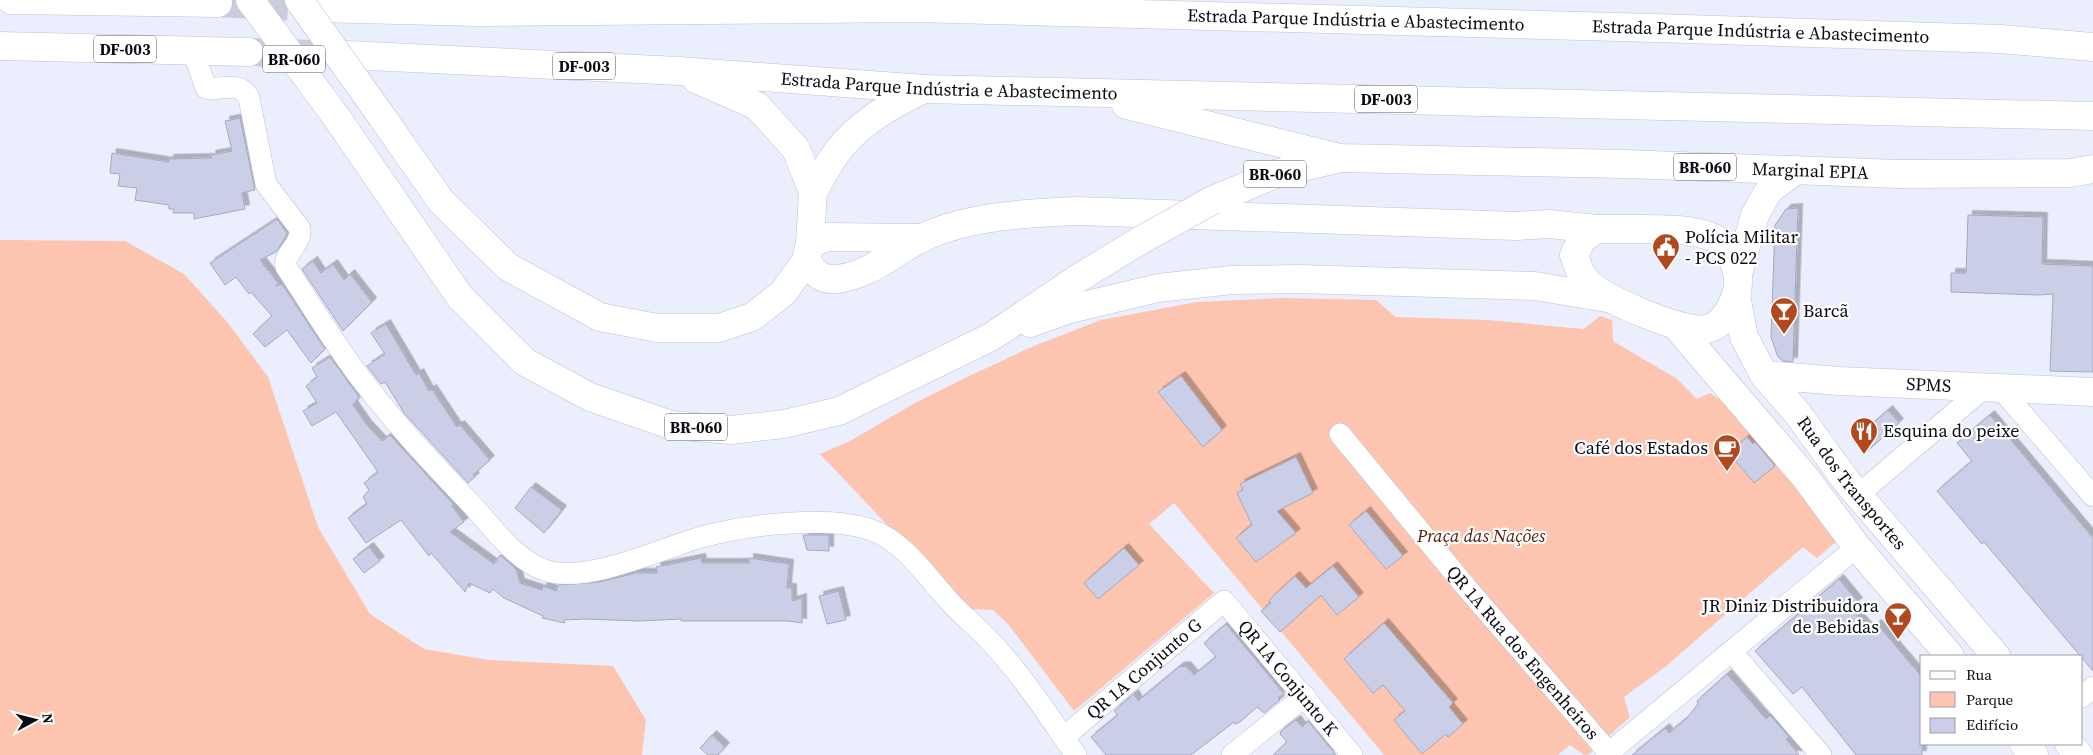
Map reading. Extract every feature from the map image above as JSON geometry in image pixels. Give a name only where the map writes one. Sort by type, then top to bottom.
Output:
[{"type":"main road","points":[[11,0],[218,2]]},
{"type":"main road","name":"BR-060","points":[[250,0],[337,118],[460,297],[525,362],[590,397],[671,425],[731,430],[784,424],[839,411],[991,337],[1077,279],[1141,240],[1213,200],[1278,173],[1340,158]]},
{"type":"main road","points":[[916,8],[952,0]]},
{"type":"main road","name":"BR-060","points":[[308,4],[441,202],[508,267],[600,317],[657,328],[719,328],[752,317],[782,293],[808,252]]},
{"type":"main road","name":"Estrada Parque Indústria e Abastecimento","points":[[308,4],[916,8],[1674,28],[2000,39],[2093,46]]},
{"type":"main road","name":"DF-003","points":[[0,46],[249,52]]},
{"type":"main road","name":"Estrada Parque Indústria e Abastecimento","points":[[348,55],[679,71],[925,89],[2093,116]]},
{"type":"main road","points":[[679,71],[757,106],[796,149],[814,192]]},
{"type":"main road","points":[[923,238],[882,264],[837,279],[826,279],[816,274],[808,252],[814,192],[836,153],[861,125],[894,104],[925,89]]},
{"type":"main road","points":[[1079,94],[1340,158]]},
{"type":"main road","name":"Marginal EPIA","points":[[1340,158],[1898,174],[2082,171]]},
{"type":"main road","name":"Rua dos Transportes","points":[[1796,170],[1769,190],[1755,215],[1737,284],[1744,337],[1764,375],[1798,414],[1858,495],[1995,655]]},
{"type":"main road","points":[[808,252],[828,236],[923,238],[1003,216],[1077,211],[1516,226],[1573,225],[1597,229],[1700,233],[1716,239],[1733,258],[1737,284],[1728,314],[1721,321],[1705,329],[1677,327],[1600,293],[1581,275],[1574,255],[1554,240],[1516,226]]},
{"type":"main road","points":[[1574,255],[1583,238],[1597,229]]},
{"type":"main road","points":[[991,337],[1066,310],[1158,288],[1232,280],[1298,279],[1535,286],[1613,299]]},
{"type":"main road","name":"Rua dos Transportes","points":[[1677,327],[1822,500],[1857,547],[1949,655]]},
{"type":"main road","name":"SPMS","points":[[1764,375],[1840,381],[2093,392]]},
{"type":"main road","points":[[1822,500],[1831,490],[1839,488],[1858,495]]},
{"type":"main road","points":[[2025,745],[2034,755]]},
{"type":"main road","points":[[2070,745],[2079,755]]},
{"type":"street","points":[[193,51],[206,88],[210,90],[238,87],[245,90],[250,98],[266,184],[300,229],[298,244],[286,258],[286,267],[344,355],[367,386],[449,480],[510,546],[530,564],[549,572],[571,574],[630,562],[709,533],[758,526],[804,523],[847,524],[875,531],[896,545],[992,642],[1016,670],[1076,755]]},
{"type":"street","points":[[1858,495],[1993,388],[2093,496]]},
{"type":"street","name":"QR 1A Rua dos Engenheiros","points":[[1340,434],[1466,587],[1609,754]]},
{"type":"street","points":[[1609,754],[1857,547]]},
{"type":"street","name":"QR 1A Conjunto K","points":[[1224,602],[1352,755]]},
{"type":"street","name":"QR 1A Conjunto G","points":[[1064,737],[1224,602]]},
{"type":"street","points":[[1732,652],[1821,755]]},
{"type":"street","points":[[2083,696],[2093,687]]},
{"type":"street","points":[[1232,755],[1304,696]]},
{"type":"green space","points":[[0,240],[125,241],[184,274],[228,323],[268,377],[318,527],[370,614],[424,649],[488,660],[613,666],[646,720],[642,755],[0,755]]},
{"type":"green space","name":"Praça das Nações","points":[[1282,298],[1376,300],[1396,317],[1488,320],[1584,329],[1600,316],[1612,320],[1613,341],[1677,379],[1697,399],[1710,393],[1732,408],[1837,541],[1817,558],[1803,547],[1665,667],[1624,697],[1630,717],[1588,755],[1584,755],[1570,745],[1558,755],[1384,755],[1174,503],[1149,524],[1214,593],[1074,711],[1008,624],[993,610],[967,609],[820,454],[850,441],[915,403],[967,377],[1034,346],[1101,320],[1197,302]]},
{"type":"building","points":[[240,118],[255,190],[242,193],[245,209],[194,219],[194,213],[173,213],[174,209],[169,209],[169,205],[135,200],[137,188],[118,186],[120,174],[110,173],[112,153],[169,162],[169,159],[212,158],[211,155],[232,151],[225,121]]},
{"type":"building","points":[[1798,208],[1793,362],[1783,361],[1778,357],[1771,337],[1775,225],[1786,209]]},
{"type":"building","points":[[1968,215],[2043,217],[2042,264],[2093,266],[2093,372],[2050,371],[2053,294],[1951,292],[1951,273],[1966,273]]},
{"type":"building","points":[[277,219],[287,233],[286,236],[276,252],[260,260],[278,283],[276,286],[282,284],[325,349],[311,363],[287,330],[265,347],[253,334],[272,316],[251,292],[249,294],[236,277],[225,285],[210,263]]},
{"type":"building","points":[[313,261],[321,273],[333,264],[344,280],[350,274],[372,302],[343,331],[302,269]]},
{"type":"building","points":[[386,324],[416,375],[419,373],[429,391],[432,389],[457,427],[460,425],[490,460],[473,475],[475,477],[468,483],[404,413],[385,382],[381,384],[367,366],[385,354],[371,333]]},
{"type":"building","points":[[330,357],[359,397],[353,405],[367,425],[382,441],[390,435],[454,505],[452,506],[464,522],[450,532],[494,564],[500,555],[516,569],[520,583],[542,590],[543,586],[556,591],[558,585],[599,582],[636,573],[657,573],[656,567],[701,558],[702,563],[749,563],[749,558],[789,564],[787,588],[792,588],[792,601],[802,598],[802,623],[788,621],[681,621],[681,619],[639,621],[585,619],[564,620],[565,623],[542,618],[543,616],[504,598],[493,589],[490,593],[469,583],[465,592],[431,553],[429,556],[401,520],[366,543],[348,518],[367,504],[363,497],[369,490],[364,483],[378,472],[336,412],[312,426],[303,411],[317,403],[306,386],[317,377],[312,368]]},
{"type":"building","points":[[1181,376],[1222,430],[1203,447],[1158,392]]},
{"type":"building","points":[[1888,410],[1899,423],[1864,454],[1853,441]]},
{"type":"building","points":[[1990,415],[2093,538],[2093,671],[2083,659],[2083,655],[2079,655],[1984,542],[1982,544],[1937,491],[1972,461],[1957,443]]},
{"type":"building","points":[[1747,437],[1753,444],[1755,442],[1775,466],[1754,483],[1729,453]]},
{"type":"building","points":[[1296,457],[1313,493],[1277,511],[1296,533],[1256,562],[1236,538],[1252,525],[1237,493],[1243,490],[1240,484]]},
{"type":"building","points":[[531,487],[562,510],[544,533],[515,508]]},
{"type":"building","points":[[1366,511],[1403,556],[1386,569],[1349,525]]},
{"type":"building","points":[[803,535],[829,535],[829,551],[807,550]]},
{"type":"building","points":[[369,547],[380,561],[364,573],[353,559]]},
{"type":"building","points":[[1124,548],[1139,565],[1098,599],[1084,583]]},
{"type":"building","points":[[1333,566],[1359,597],[1337,615],[1321,595],[1280,632],[1261,611],[1271,603],[1269,601],[1273,596],[1295,576],[1306,588]]},
{"type":"building","points":[[1839,579],[1858,602],[1851,608],[1870,630],[1877,624],[1920,675],[1920,745],[1922,745],[1922,755],[1856,755],[1802,687],[1793,694],[1755,651]]},
{"type":"building","points":[[839,591],[846,620],[827,624],[819,596]]},
{"type":"building","points":[[1384,623],[1453,703],[1449,707],[1463,724],[1448,737],[1446,734],[1422,754],[1394,720],[1405,711],[1383,685],[1373,693],[1344,659]]},
{"type":"building","points":[[1226,624],[1284,694],[1278,698],[1280,700],[1264,713],[1257,707],[1240,722],[1235,724],[1234,722],[1191,755],[1106,755],[1091,737],[1118,715],[1114,711],[1134,694],[1138,701],[1179,667],[1186,666],[1194,675],[1216,657],[1204,643]]},
{"type":"building","points":[[1727,674],[1766,719],[1770,715],[1789,737],[1786,739],[1799,755],[1632,755],[1665,728],[1669,733],[1687,718],[1698,704],[1697,701]]},
{"type":"building","points":[[1296,720],[1302,727],[1308,721],[1336,755],[1273,755],[1287,742],[1280,734],[1281,731]]},
{"type":"building","points":[[712,735],[725,747],[718,755],[708,755],[700,748]]},
{"type":"tunnel","points":[[218,3],[317,8]]},
{"type":"tunnel","points":[[249,52],[348,55]]},
{"type":"place","name":"Polícia Militar - PCS 022","points":[[1666,271]]},
{"type":"place","name":"Barcã","points":[[1784,335]]},
{"type":"place","name":"Esquina do peixe","points":[[1864,455]]},
{"type":"place","name":"Café dos Estados","points":[[1727,472]]},
{"type":"place","name":"JR Diniz Distribuidora de Bebidas","points":[[1898,640]]}]
